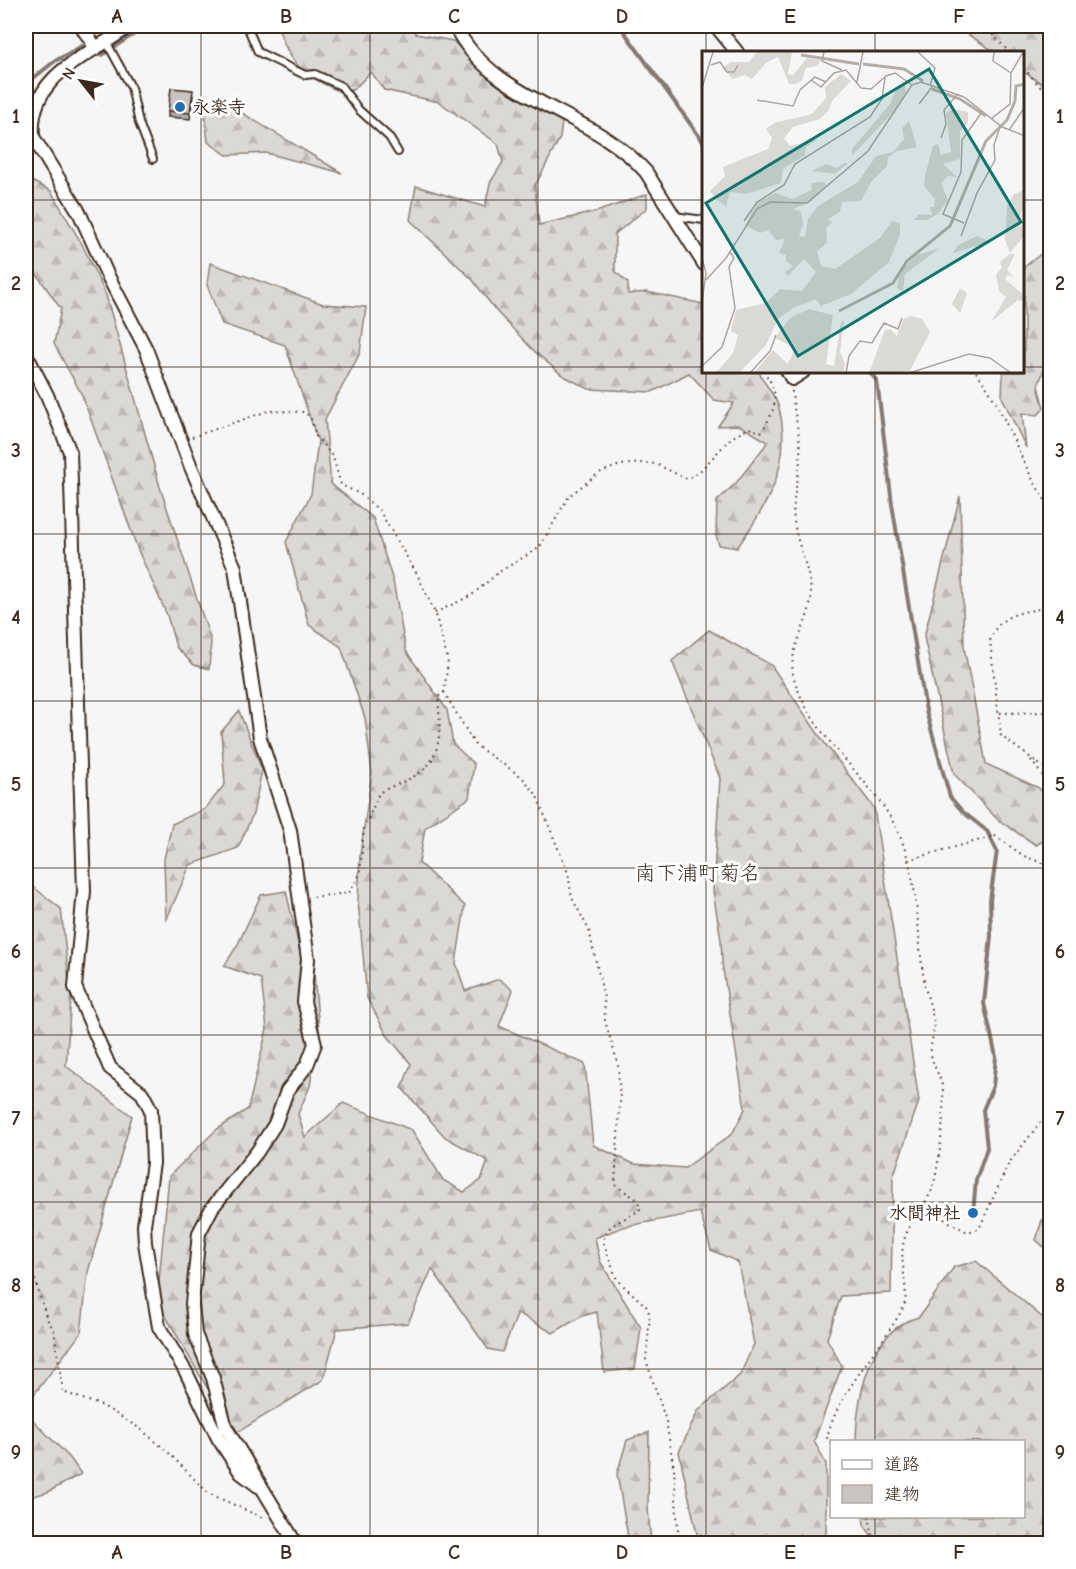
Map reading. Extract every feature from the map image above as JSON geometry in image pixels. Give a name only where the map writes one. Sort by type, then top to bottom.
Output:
[{"type":"street","points":[[81,26],[103,45]]},
{"type":"street","points":[[129,26],[49,81],[32,123],[29,140],[79,212],[108,276],[146,349],[181,440],[235,568],[260,738],[290,830],[308,959],[304,1002],[315,1044],[312,1053],[287,1091],[275,1124],[257,1152],[222,1194],[199,1233],[192,1304],[195,1334],[213,1378],[226,1428],[296,1544]]},
{"type":"street","points":[[455,26],[472,52],[501,81],[611,141],[635,159],[646,172],[702,261]]},
{"type":"street","points":[[716,26],[736,51]]},
{"type":"street","points":[[26,354],[47,395],[70,452],[84,891],[75,987],[110,1068],[142,1093],[152,1110],[153,1163],[144,1225],[159,1327],[186,1372],[224,1447],[241,1473],[259,1486]]},
{"type":"lane","points":[[247,26],[253,45],[258,52],[305,75],[315,74],[341,86],[359,110],[389,137],[398,152]]},
{"type":"lane","points":[[103,45],[116,59],[131,87],[139,123],[153,159]]},
{"type":"lane","points":[[673,216],[702,220]]},
{"type":"path","points":[[984,26],[1008,51]]},
{"type":"path","points":[[1025,71],[1050,98]]},
{"type":"path","points":[[435,613],[472,595],[499,572],[539,548],[569,496],[599,473],[620,465],[642,463],[656,464],[687,479],[698,473],[731,438],[749,428],[761,432],[768,422],[775,395],[775,387],[765,374]]},
{"type":"path","points":[[794,374],[794,419],[800,445],[800,465],[794,495],[794,523],[811,594],[809,609],[795,652],[793,676],[804,702],[816,720],[890,817],[908,860],[916,897],[924,984],[934,1025],[931,1054],[943,1092],[936,1176],[923,1207],[904,1241],[902,1264],[905,1304],[839,1410],[828,1432],[827,1439],[830,1444]]},
{"type":"path","points":[[977,374],[993,399],[1028,472],[1050,507]]},
{"type":"path","points":[[181,440],[268,411],[304,412],[311,418],[316,436],[333,457],[341,485],[360,494],[379,510],[398,539],[435,613],[448,661],[444,692],[475,745],[522,777],[536,794],[568,873],[572,898],[589,930],[604,998],[605,1021],[618,1064],[620,1101],[615,1185],[638,1200],[640,1210],[611,1226],[603,1242],[617,1280],[646,1306],[651,1315],[646,1360],[666,1421],[672,1459],[679,1544]]},
{"type":"path","points":[[1050,607],[1005,618],[992,632],[990,641],[1001,736],[1050,772]]},
{"type":"path","points":[[299,898],[349,893],[354,887],[360,874],[364,829],[373,803],[379,793],[421,772],[430,762],[437,748],[440,723],[438,697],[444,692]]},
{"type":"path","points":[[1000,713],[1050,712]]},
{"type":"path","points":[[1030,757],[1050,786]]},
{"type":"path","points":[[908,860],[995,837],[1024,856],[1050,866]]},
{"type":"path","points":[[923,1207],[967,1232],[979,1229],[1009,1164],[1050,1110]]},
{"type":"path","points":[[26,1251],[47,1319],[54,1330],[63,1392],[103,1406],[140,1428],[167,1450],[208,1493],[235,1508],[285,1527]]},
{"type":"path","points":[[869,1518],[874,1544]]},
{"type":"green space","points":[[278,26],[412,26],[416,34],[453,41],[496,84],[562,122],[560,138],[535,186],[539,225],[599,211],[647,194],[647,208],[615,234],[615,271],[628,283],[628,294],[647,292],[702,304],[702,374],[760,374],[779,408],[783,447],[775,482],[759,515],[737,548],[719,545],[716,535],[717,501],[736,483],[768,442],[739,425],[718,426],[734,403],[714,400],[689,373],[652,392],[589,389],[562,375],[534,351],[496,311],[472,279],[410,220],[416,186],[485,207],[490,183],[503,162],[498,144],[439,102],[384,90],[371,72],[354,89],[342,93],[318,81],[300,68],[283,40]]},
{"type":"green space","points":[[955,26],[1050,26],[1050,89],[1025,73],[1025,51],[993,51]]},
{"type":"green space","points":[[217,98],[342,173],[266,153],[227,155],[208,142],[204,106]]},
{"type":"green space","points":[[26,178],[51,191],[82,244],[106,295],[160,487],[211,641],[209,669],[194,665],[176,647],[167,615],[138,550],[82,395],[54,344],[61,309],[26,259]]},
{"type":"green space","points":[[1050,247],[1050,353],[1038,386],[1044,408],[1038,415],[1022,413],[1026,448],[1002,397],[1003,374],[1025,374],[1025,266]]},
{"type":"green space","points":[[210,263],[323,304],[366,307],[360,353],[325,419],[331,484],[373,518],[393,581],[406,651],[447,710],[453,744],[474,764],[469,798],[425,828],[419,863],[465,906],[456,963],[465,991],[499,979],[513,990],[499,1026],[585,1064],[593,1145],[634,1164],[685,1168],[732,1134],[745,1109],[713,891],[720,778],[672,661],[709,630],[771,665],[823,741],[874,808],[919,1101],[893,1177],[891,1293],[841,1296],[827,1339],[842,1366],[814,1441],[826,1464],[826,1543],[699,1543],[679,1452],[698,1411],[740,1375],[754,1344],[738,1262],[711,1250],[700,1212],[623,1227],[595,1238],[600,1261],[641,1328],[635,1369],[604,1372],[597,1312],[582,1316],[553,1333],[518,1313],[502,1352],[488,1349],[432,1269],[408,1323],[337,1329],[323,1380],[238,1432],[206,1386],[157,1301],[169,1176],[216,1130],[248,1109],[267,1029],[261,979],[224,966],[237,946],[261,895],[286,891],[301,956],[314,974],[319,1030],[310,1086],[298,1114],[305,1137],[343,1103],[412,1130],[443,1180],[464,1192],[481,1180],[488,1161],[445,1137],[402,1088],[411,1064],[387,1035],[367,998],[358,901],[360,855],[372,773],[365,718],[341,647],[309,625],[286,542],[311,494],[318,441],[285,345],[222,324],[207,285]]},
{"type":"green space","points":[[960,496],[964,647],[986,764],[1039,788],[1050,802],[1050,837],[1036,845],[998,820],[954,774],[924,637]]},
{"type":"green space","points":[[239,711],[262,770],[253,814],[238,848],[190,865],[166,921],[164,859],[172,824],[205,809],[225,784],[221,732]]},
{"type":"green space","points":[[26,881],[61,909],[71,999],[66,1066],[132,1116],[88,1272],[81,1333],[26,1405]]},
{"type":"green space","points":[[1042,1220],[1050,1226],[1050,1252],[1036,1240]]},
{"type":"green space","points":[[976,1261],[1050,1324],[1050,1543],[877,1543],[864,1525],[863,1518],[1025,1518],[1025,1440],[856,1440],[863,1386],[877,1350],[888,1335],[902,1324],[919,1317],[954,1267]]},
{"type":"green space","points":[[26,1413],[70,1458],[81,1474],[48,1492],[26,1498]]},
{"type":"green space","points":[[649,1432],[648,1508],[651,1543],[629,1543],[617,1474],[627,1440]]},
{"type":"building","name":"永楽寺","points":[[171,88],[193,90],[190,113],[168,111]]},
{"type":"waterway","points":[[102,55],[146,26]]},
{"type":"waterway","points":[[620,26],[702,140]]},
{"type":"waterway","points":[[26,84],[55,61],[82,46]]},
{"type":"waterway","points":[[872,374],[877,381],[892,504],[926,711],[950,797],[963,812],[987,831],[997,851],[990,900],[991,936],[984,1003],[996,1057],[993,1086],[983,1110],[987,1148],[976,1180],[973,1213]]},
{"type":"place","name":"永楽寺","points":[[180,107]]},
{"type":"place","name":"水間神社","points":[[973,1213]]},
{"type":"district","name":"南下浦町菊名","points":[[698,873]]}]
